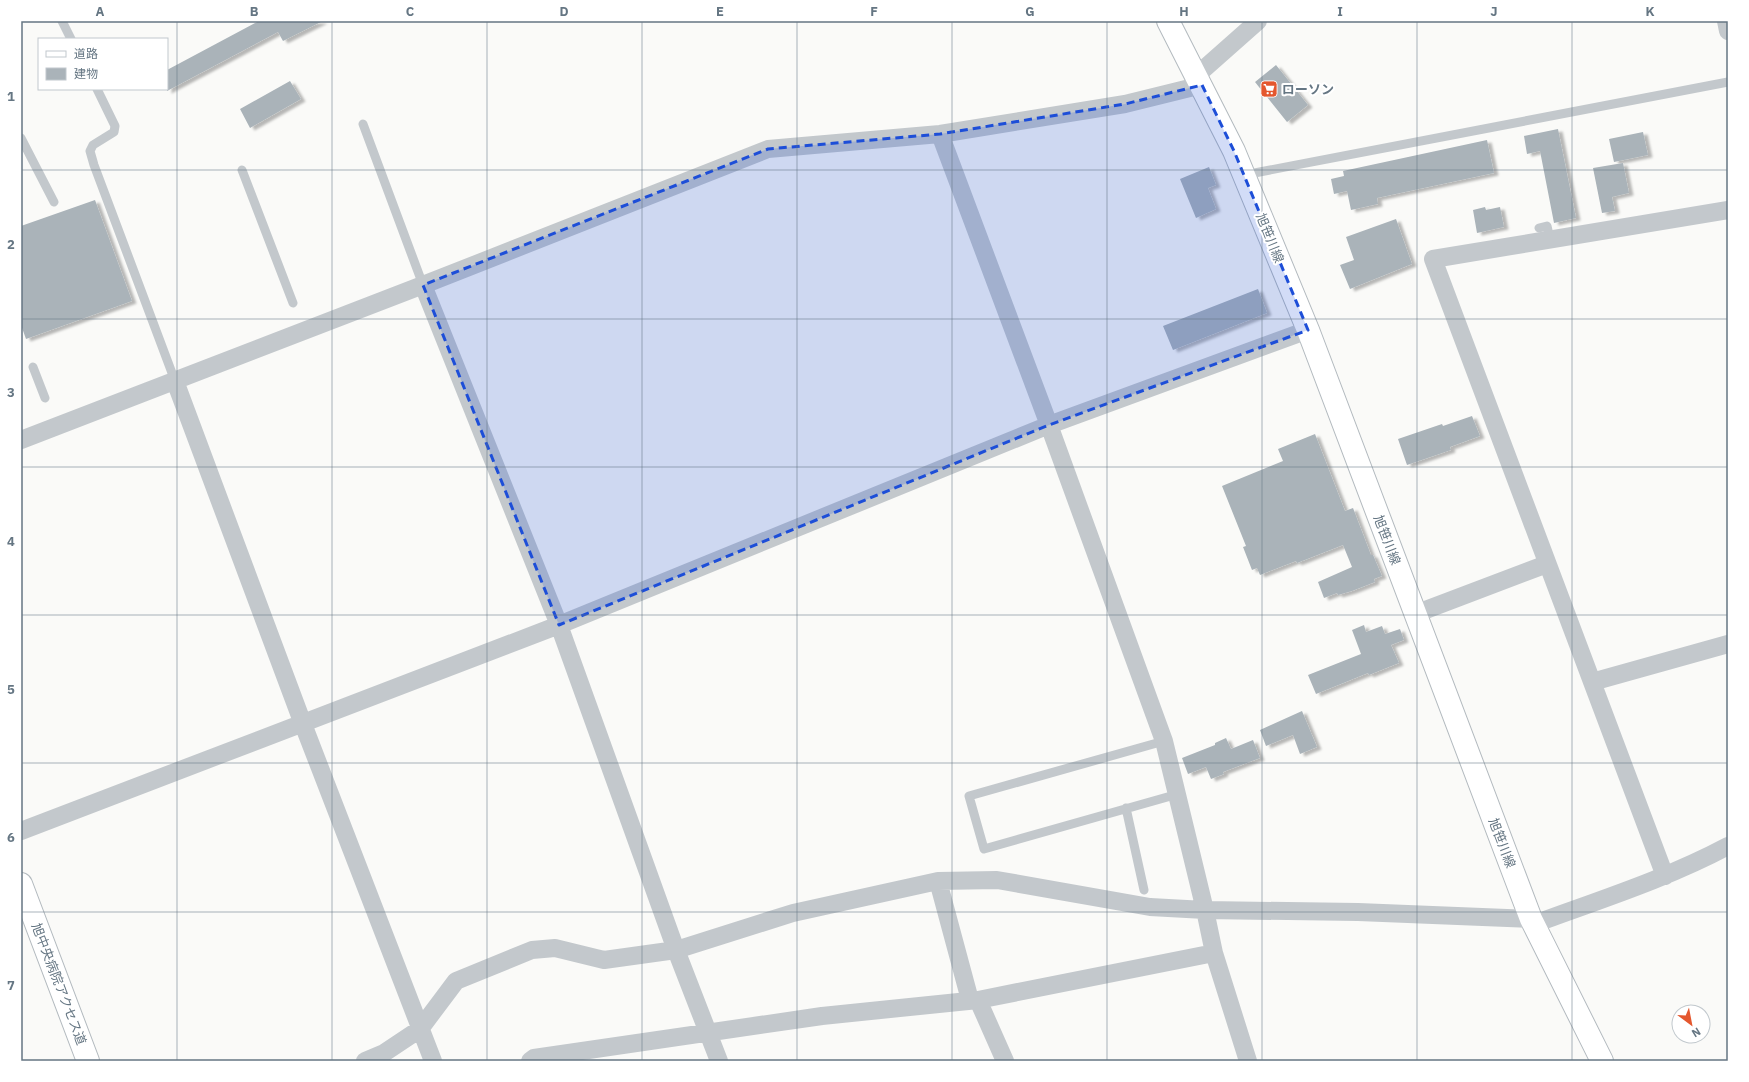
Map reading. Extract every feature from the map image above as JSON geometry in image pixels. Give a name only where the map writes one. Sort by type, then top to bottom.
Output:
[{"type":"main road","name":"旭笹川線","points":[[1168,21],[1234,151],[1308,330],[1532,922],[1602,1061]]},
{"type":"main road","name":"旭中央病院アクセス道","points":[[21,884],[88,1061]]},
{"type":"street","points":[[21,440],[423,285],[768,149],[940,134],[1125,104],[1199,80],[1258,21]]},
{"type":"street","points":[[1726,21],[1728,31]]},
{"type":"street","points":[[940,134],[1049,425],[1164,741],[1178,794],[1214,953],[1248,1061]]},
{"type":"street","points":[[1664,876],[1433,259],[1544,233],[1728,210]]},
{"type":"street","points":[[423,285],[559,625],[676,950],[719,1061]]},
{"type":"street","points":[[21,831],[559,625],[1049,425],[1308,330]]},
{"type":"street","points":[[175,381],[302,724],[433,1061]]},
{"type":"street","points":[[1415,614],[1547,564]]},
{"type":"street","points":[[1592,682],[1728,644]]},
{"type":"street","points":[[365,1061],[384,1053],[420,1029],[456,982],[532,950],[555,948],[604,960],[676,950],[793,913],[938,881],[997,880],[1150,907],[1205,910],[1358,912],[1532,922],[1664,876],[1697,863],[1728,846]]},
{"type":"street","points":[[938,881],[974,1000],[1004,1061]]},
{"type":"street","points":[[530,1061],[534,1058],[708,1034],[822,1016],[974,1000],[1214,953]]},
{"type":"lane","points":[[62,21],[70,38]]},
{"type":"lane","points":[[1244,175],[1728,82]]},
{"type":"lane","points":[[97,90],[115,126],[114,132],[93,145],[90,151],[175,381]]},
{"type":"lane","points":[[363,124],[423,285]]},
{"type":"lane","points":[[21,138],[54,202]]},
{"type":"lane","points":[[242,170],[293,303]]},
{"type":"lane","points":[[33,367],[45,398]]},
{"type":"lane","points":[[1164,741],[969,796],[984,848],[1178,794]]},
{"type":"lane","points":[[1126,808],[1144,890]]},
{"type":"highlighted area","points":[[1202,85],[1234,151],[1308,330],[1049,425],[559,625],[423,285],[768,149],[940,134],[1125,104]]},
{"type":"building","points":[[259,21],[323,21],[283,41],[278,32],[167,91],[168,69]]},
{"type":"building","points":[[1276,65],[1308,105],[1287,122],[1255,82]]},
{"type":"building","points":[[290,81],[301,99],[250,128],[240,109]]},
{"type":"building","points":[[1558,129],[1576,218],[1554,223],[1540,151],[1527,154],[1524,136]]},
{"type":"building","points":[[1643,132],[1648,155],[1614,162],[1609,139]]},
{"type":"building","points":[[1487,140],[1494,173],[1377,198],[1378,204],[1351,210],[1347,191],[1334,194],[1331,179],[1344,176],[1343,171]]},
{"type":"building","points":[[1623,163],[1629,193],[1612,197],[1615,211],[1602,213],[1593,168]]},
{"type":"building","points":[[1209,167],[1216,185],[1208,188],[1216,209],[1196,218],[1180,179]]},
{"type":"building","points":[[95,200],[132,301],[26,339],[21,325],[21,226]]},
{"type":"building","points":[[1485,207],[1486,210],[1500,207],[1504,227],[1477,233],[1473,210]]},
{"type":"building","points":[[1396,219],[1412,264],[1350,289],[1340,265],[1354,260],[1346,237]]},
{"type":"building","points":[[1258,289],[1267,313],[1173,350],[1163,326]]},
{"type":"building","points":[[1472,416],[1480,436],[1450,447],[1451,450],[1407,465],[1398,439],[1442,424],[1443,426]]},
{"type":"building","points":[[1315,434],[1345,511],[1353,508],[1371,555],[1373,555],[1382,576],[1374,579],[1375,582],[1352,591],[1338,595],[1337,593],[1324,598],[1318,582],[1352,567],[1343,545],[1297,563],[1296,561],[1260,575],[1257,568],[1252,570],[1243,547],[1246,546],[1222,486],[1283,461],[1278,449]]},
{"type":"building","points":[[1364,625],[1366,632],[1382,626],[1385,634],[1400,629],[1404,640],[1391,645],[1399,663],[1369,675],[1368,673],[1316,694],[1308,675],[1361,654],[1352,630]]},
{"type":"building","points":[[1302,711],[1317,747],[1300,754],[1293,735],[1266,746],[1260,730]]},
{"type":"building","points":[[1226,738],[1231,749],[1253,740],[1260,758],[1223,772],[1224,774],[1211,779],[1206,767],[1188,774],[1182,758],[1215,745],[1215,743]]},
{"type":"place","name":"ローソン","points":[[1269,89]]}]
